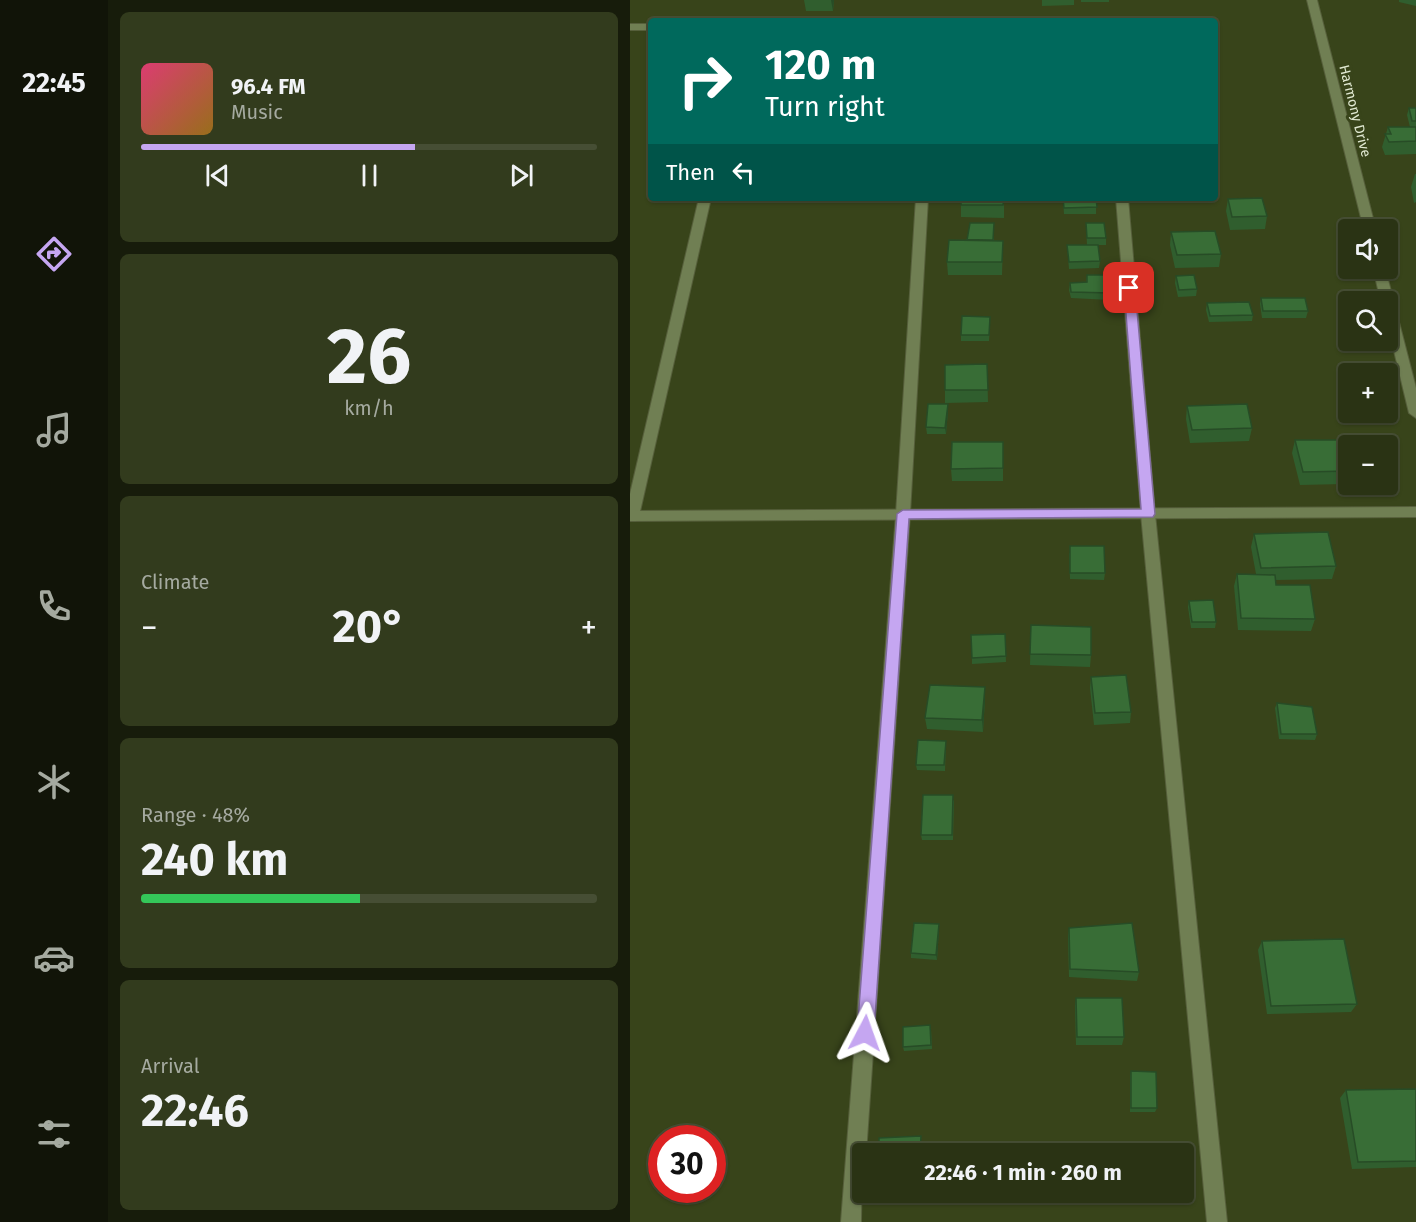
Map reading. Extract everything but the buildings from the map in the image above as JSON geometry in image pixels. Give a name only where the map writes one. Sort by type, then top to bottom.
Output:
[{"type":"street","name":"Harmony Drive","points":[[1312,0],[1367,219]]},
{"type":"street","points":[[630,27],[648,27]]},
{"type":"street","points":[[704,201],[631,516],[1416,512]]},
{"type":"street","points":[[851,1222],[903,514],[922,201]]},
{"type":"street","points":[[1122,201],[1148,514],[1217,1222]]},
{"type":"street","points":[[1382,279],[1416,413]]},
{"type":"route","points":[[865,1033],[903,514],[1148,514],[1129,288]]}]
